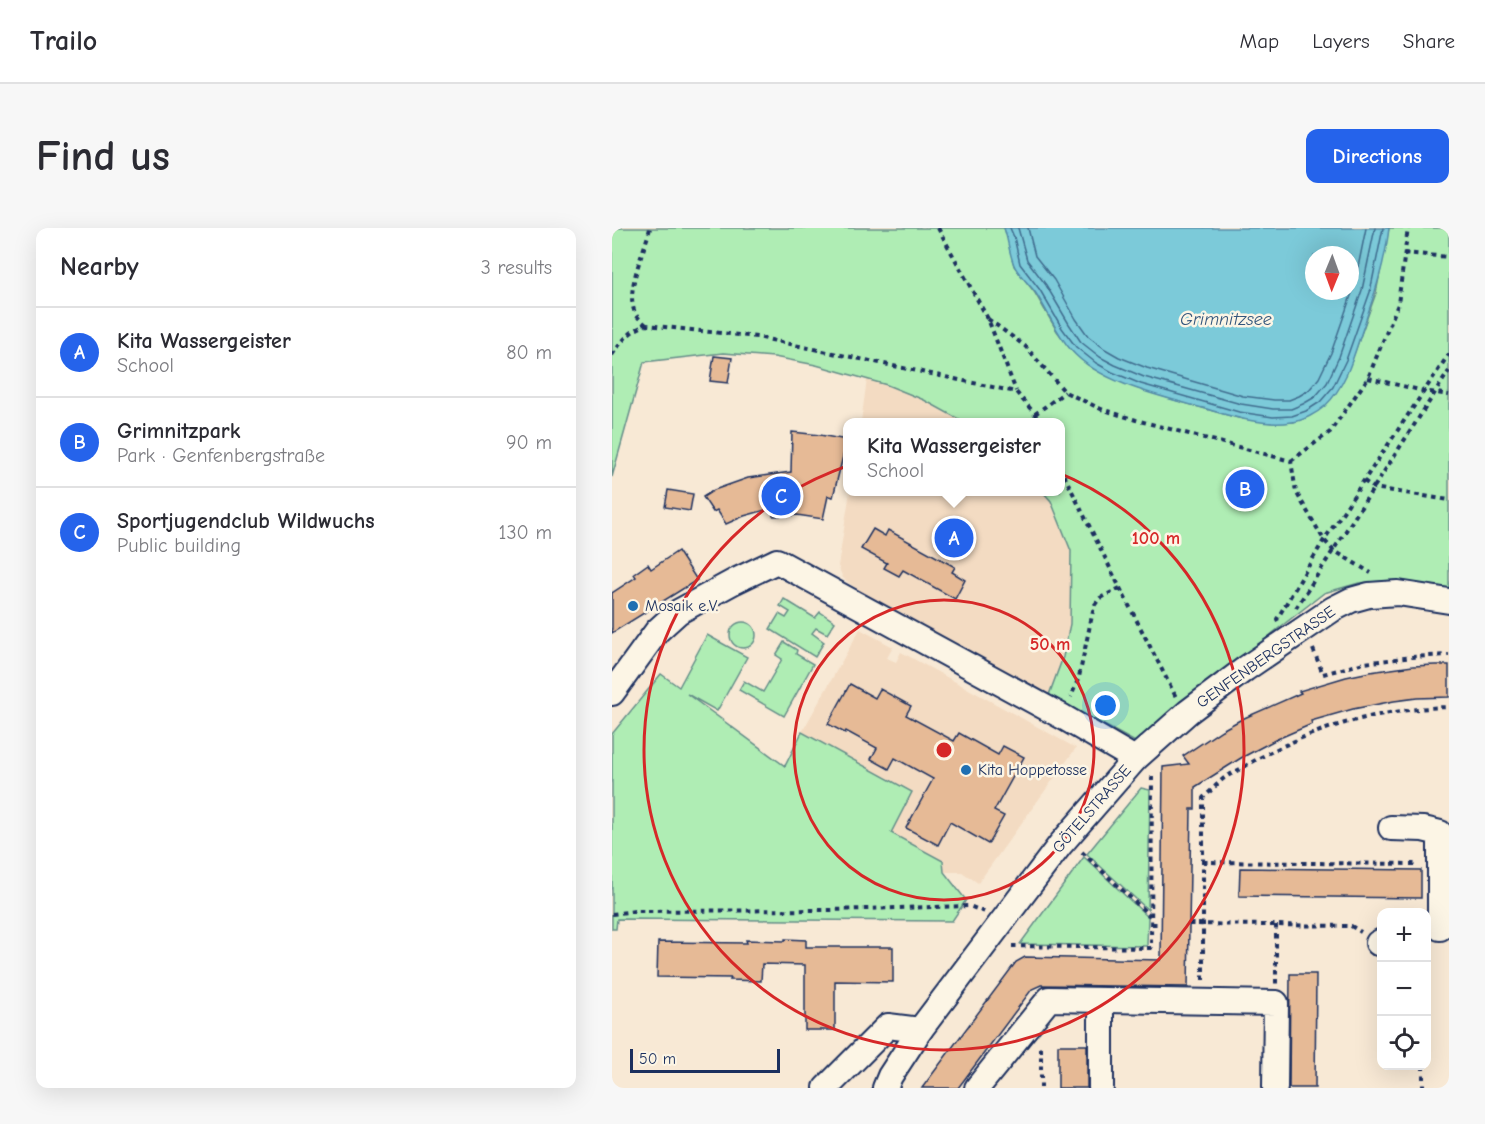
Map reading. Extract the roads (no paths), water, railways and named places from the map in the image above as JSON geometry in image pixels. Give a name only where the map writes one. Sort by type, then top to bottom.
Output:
[{"type":"street","name":"GÖTELSTRASSE","points":[[612,693],[657,631],[678,612],[777,561],[1063,717],[1144,764],[1060,845],[920,1030],[890,1076],[885,1088]]},
{"type":"street","name":"GENFENBERGSTRASSE","points":[[1144,764],[1188,712],[1327,612],[1351,600],[1369,595],[1398,593],[1449,601]]},
{"type":"street","points":[[1391,828],[1423,829],[1440,833],[1439,928]]},
{"type":"street","points":[[977,1088],[1049,999],[1276,1003],[1275,1088]]},
{"type":"street","points":[[1101,1000],[1101,1088]]},
{"type":"street","points":[[826,1088],[888,1026],[920,1030]]},
{"type":"water","name":"Grimnitzsee","points":[[1004,228],[1389,228],[1385,255],[1374,295],[1348,372],[1338,390],[1325,406],[1301,420],[1281,423],[1247,420],[1151,394],[1115,380],[1083,362],[1056,329],[1035,292],[1019,274],[1012,259]]},
{"type":"place","name":"Grimnitzpark","points":[[1245,489]]},
{"type":"place","name":"Sportjugendclub Wildwuchs","points":[[781,496]]},
{"type":"place","name":"Kita Wassergeister","points":[[954,538]]},
{"type":"place","name":"Mosaik e.V.","points":[[633,606]]},
{"type":"place","name":"Kita Hoppetosse","points":[[966,770]]}]
